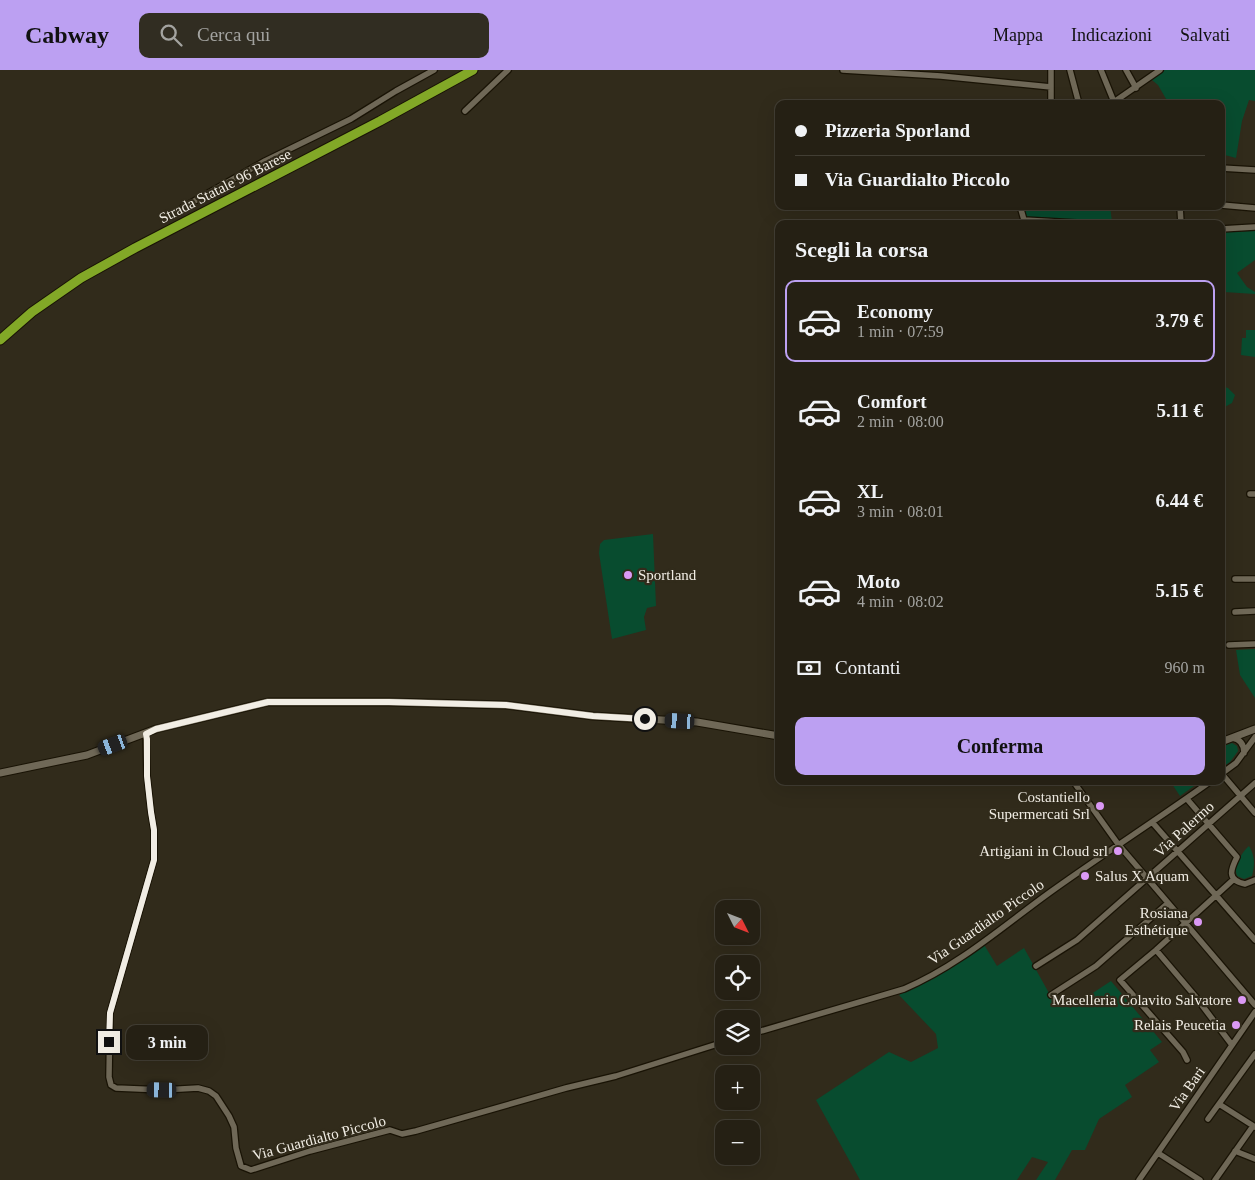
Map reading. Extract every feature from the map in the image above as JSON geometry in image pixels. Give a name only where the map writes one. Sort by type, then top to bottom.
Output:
[{"type":"highway","name":"Strada Statale 96 Barese","points":[[0,340],[32,312],[81,278],[473,70]]},
{"type":"street","points":[[182,208],[265,161],[351,119],[434,70]]},
{"type":"street","points":[[465,111],[508,70]]},
{"type":"street","points":[[843,70],[911,74],[1051,87]]},
{"type":"street","points":[[1051,70],[1051,100]]},
{"type":"street","points":[[1070,70],[1078,100]]},
{"type":"street","points":[[1101,70],[1112,100]]},
{"type":"street","points":[[1126,70],[1136,88]]},
{"type":"street","points":[[1118,100],[1160,70]]},
{"type":"street","points":[[1225,168],[1255,170]]},
{"type":"street","points":[[1225,205],[1255,208]]},
{"type":"street","points":[[1225,229],[1255,227]]},
{"type":"street","points":[[1235,579],[1255,579]]},
{"type":"street","points":[[1235,612],[1255,612]]},
{"type":"street","points":[[1229,645],[1255,644]]},
{"type":"street","points":[[0,774],[87,755],[156,729],[268,702],[389,702],[506,705],[593,716],[697,722],[775,735]]},
{"type":"street","points":[[1225,741],[1255,729]]},
{"type":"street","name":"Via Guardialto Piccolo","points":[[146,734],[147,776],[154,830],[154,860],[110,1013],[109,1077],[111,1085],[116,1088],[162,1090],[198,1088],[209,1090],[216,1096],[229,1116],[234,1127],[238,1160],[246,1169],[252,1170],[310,1151],[390,1130],[402,1134],[416,1131],[546,1093],[616,1076],[715,1045]]},
{"type":"street","points":[[1225,772],[1236,763],[1255,737]]},
{"type":"street","points":[[1232,738],[1242,743],[1244,753]]},
{"type":"street","points":[[1225,778],[1255,813]]},
{"type":"street","name":"Via Palermo","points":[[1036,966],[1077,940],[1255,783]]},
{"type":"street","points":[[1075,785],[1118,844],[1255,1006]]},
{"type":"street","name":"Via Guardialto Piccolo","points":[[760,1031],[904,989],[926,979],[975,948],[1118,844],[1206,785]]},
{"type":"street","points":[[1187,799],[1237,857],[1231,869],[1234,879],[1244,884],[1255,880]]},
{"type":"street","points":[[1152,822],[1255,940]]},
{"type":"street","points":[[1187,1060],[1183,1052],[1120,980],[1234,879]]},
{"type":"street","points":[[1051,996],[1096,966],[1168,903]]},
{"type":"street","points":[[1156,950],[1195,996],[1232,1045]]},
{"type":"street","name":"Via Bari","points":[[1139,1180],[1255,1013]]},
{"type":"street","points":[[1208,1120],[1252,1063],[1255,1054]]},
{"type":"street","points":[[1215,1180],[1254,1125],[1219,1104]]},
{"type":"street","points":[[1235,1151],[1255,1159]]},
{"type":"street","points":[[1158,1153],[1200,1180]]},
{"type":"green space","points":[[1164,70],[1255,70],[1255,101],[1249,100],[1242,121],[1236,158],[1225,155],[1225,100],[1167,100],[1158,85],[1152,80]]},
{"type":"green space","points":[[1023,210],[1110,210],[1112,220],[1055,220],[1026,219]]},
{"type":"green space","points":[[1255,231],[1255,260],[1237,273],[1247,287],[1255,292],[1255,294],[1225,292],[1225,232]]},
{"type":"green space","points":[[1246,330],[1255,330],[1255,357],[1241,355],[1242,338],[1246,338]]},
{"type":"green space","points":[[1225,387],[1235,395],[1232,403],[1225,407]]},
{"type":"green space","name":"Sportland","points":[[653,534],[656,606],[647,608],[644,617],[646,630],[612,639],[599,553],[600,544],[604,540]]},
{"type":"green space","points":[[1255,649],[1255,698],[1240,675],[1236,650]]},
{"type":"green space","points":[[1232,743],[1237,746],[1238,751],[1225,765],[1225,746]]},
{"type":"green space","points":[[1173,785],[1195,785],[1180,796]]},
{"type":"green space","points":[[1249,846],[1254,860],[1254,868],[1252,876],[1244,879],[1237,876],[1235,868]]},
{"type":"green space","points":[[983,943],[997,966],[1024,948],[1055,1004],[1064,999],[1070,1008],[1111,981],[1162,1042],[1150,1050],[1159,1062],[1125,1085],[1132,1097],[1099,1119],[1085,1150],[1072,1150],[1055,1180],[1036,1180],[1048,1162],[1032,1157],[1017,1180],[860,1180],[816,1100],[889,1052],[911,1062],[938,1048],[936,1034],[899,995]]},
{"type":"place","name":"Sportland","points":[[628,575]]},
{"type":"place","name":"Costantiello Supermercati Srl","points":[[1100,806]]},
{"type":"place","name":"Artigiani in Cloud srl","points":[[1118,851]]},
{"type":"place","name":"Salus X Aquam","points":[[1085,876]]},
{"type":"place","name":"Rosiana Esthétique","points":[[1198,922]]},
{"type":"place","name":"Macelleria Colavito Salvatore","points":[[1242,1000]]},
{"type":"place","name":"Relais Peucetia","points":[[1236,1025]]},
{"type":"route","points":[[109,1042],[110,1013],[154,860],[154,830],[147,776],[146,734],[156,729],[268,702],[389,702],[506,705],[593,716],[645,719]]}]
